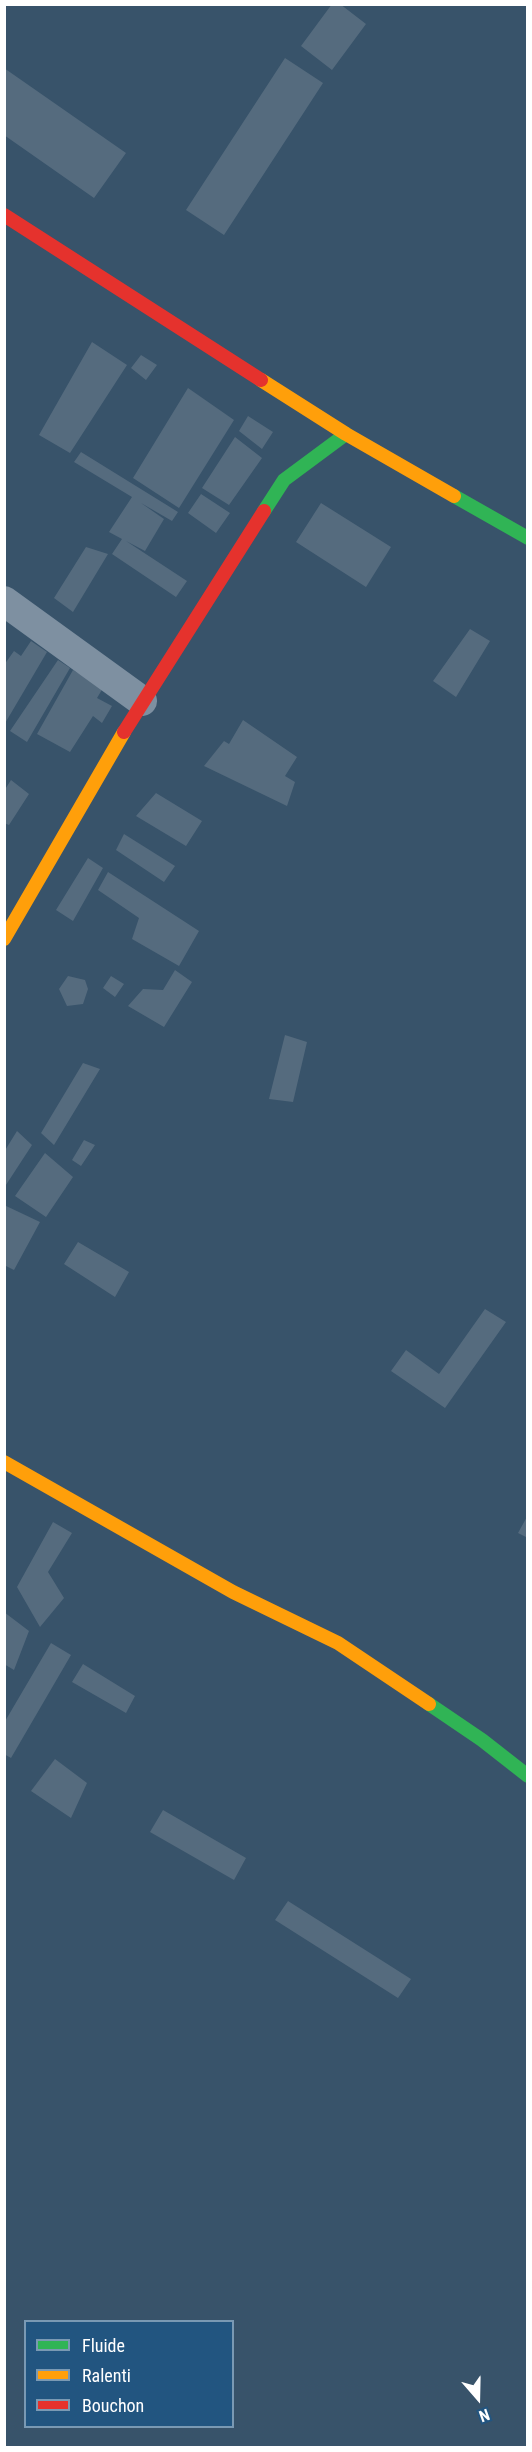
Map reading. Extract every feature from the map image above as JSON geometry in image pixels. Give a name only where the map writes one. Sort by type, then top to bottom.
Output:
[{"type":"street","points":[[4,215],[346,434],[528,538]]},
{"type":"street","points":[[4,939],[142,701],[284,480],[346,434]]},
{"type":"street","points":[[4,601],[142,701]]},
{"type":"street","points":[[4,1462],[222,1586],[338,1643],[482,1740],[528,1776]]},
{"type":"building","points":[[332,4],[340,4],[366,24],[332,70],[301,46]]},
{"type":"building","points":[[285,58],[323,83],[224,235],[186,210]]},
{"type":"building","points":[[4,68],[126,153],[94,198],[4,135]]},
{"type":"building","points":[[92,342],[127,365],[70,453],[39,435]]},
{"type":"building","points":[[141,355],[157,365],[146,380],[131,368]]},
{"type":"building","points":[[188,388],[234,420],[179,508],[133,478]]},
{"type":"building","points":[[248,416],[273,432],[262,449],[239,431]]},
{"type":"building","points":[[235,437],[262,458],[229,505],[202,488]]},
{"type":"building","points":[[81,452],[178,512],[172,521],[141,503],[164,519],[145,551],[126,541],[187,581],[176,597],[112,554],[122,539],[109,532],[132,497],[74,462]]},
{"type":"building","points":[[201,494],[230,513],[216,533],[188,513]]},
{"type":"building","points":[[321,503],[391,547],[366,587],[296,542]]},
{"type":"building","points":[[86,547],[108,554],[73,612],[54,598]]},
{"type":"building","points":[[470,629],[490,641],[456,697],[433,681]]},
{"type":"building","points":[[31,641],[47,652],[4,725],[4,665],[14,651],[21,656]]},
{"type":"building","points":[[58,660],[70,668],[27,742],[10,731]]},
{"type":"building","points":[[73,670],[103,688],[97,698],[112,706],[102,723],[93,716],[70,752],[37,734]]},
{"type":"building","points":[[243,720],[297,757],[285,776],[295,782],[287,806],[204,766],[224,741],[229,744]]},
{"type":"building","points":[[11,780],[29,794],[9,825],[4,823],[4,791]]},
{"type":"building","points":[[156,793],[202,821],[186,846],[136,816]]},
{"type":"building","points":[[124,834],[175,866],[164,882],[116,850]]},
{"type":"building","points":[[88,858],[103,868],[73,921],[56,910]]},
{"type":"building","points":[[108,872],[199,931],[179,966],[132,939],[139,918],[98,890]]},
{"type":"building","points":[[175,970],[192,982],[164,1027],[128,1006],[143,989],[163,990]]},
{"type":"building","points":[[68,976],[85,980],[88,989],[83,1004],[67,1006],[59,989]]},
{"type":"building","points":[[111,976],[124,984],[115,997],[103,988]]},
{"type":"building","points":[[285,1035],[307,1042],[293,1102],[269,1099]]},
{"type":"building","points":[[83,1063],[100,1069],[54,1145],[41,1133]]},
{"type":"building","points":[[17,1131],[32,1145],[4,1188],[4,1152]]},
{"type":"building","points":[[84,1140],[95,1145],[81,1166],[72,1160]]},
{"type":"building","points":[[45,1153],[73,1177],[46,1217],[15,1196]]},
{"type":"building","points":[[4,1205],[40,1222],[14,1270],[4,1265]]},
{"type":"building","points":[[78,1242],[129,1272],[115,1297],[64,1264]]},
{"type":"building","points":[[485,1309],[506,1322],[445,1408],[391,1371],[406,1350],[439,1374]]},
{"type":"building","points":[[528,1515],[528,1538],[518,1533]]},
{"type":"building","points":[[53,1522],[72,1533],[48,1572],[64,1598],[40,1627],[17,1587]]},
{"type":"building","points":[[4,1612],[29,1631],[14,1670],[4,1664]]},
{"type":"building","points":[[51,1643],[71,1655],[11,1758],[4,1754],[4,1723]]},
{"type":"building","points":[[83,1664],[135,1696],[126,1713],[72,1682]]},
{"type":"building","points":[[55,1759],[87,1783],[71,1818],[31,1791]]},
{"type":"building","points":[[163,1810],[246,1858],[234,1880],[150,1832]]},
{"type":"building","points":[[288,1901],[411,1979],[398,1998],[275,1920]]},
{"type":"traffic: fast","points":[[264,511],[284,480],[346,434]]},
{"type":"traffic: fast","points":[[454,496],[528,538]]},
{"type":"traffic: fast","points":[[429,1704],[482,1740],[528,1776]]},
{"type":"traffic: slow","points":[[261,380],[346,434],[454,496]]},
{"type":"traffic: slow","points":[[4,939],[124,732]]},
{"type":"traffic: slow","points":[[4,1462],[233,1592],[338,1643],[429,1704]]},
{"type":"traffic: jam","points":[[4,215],[261,380]]},
{"type":"traffic: jam","points":[[124,732],[264,511]]}]
